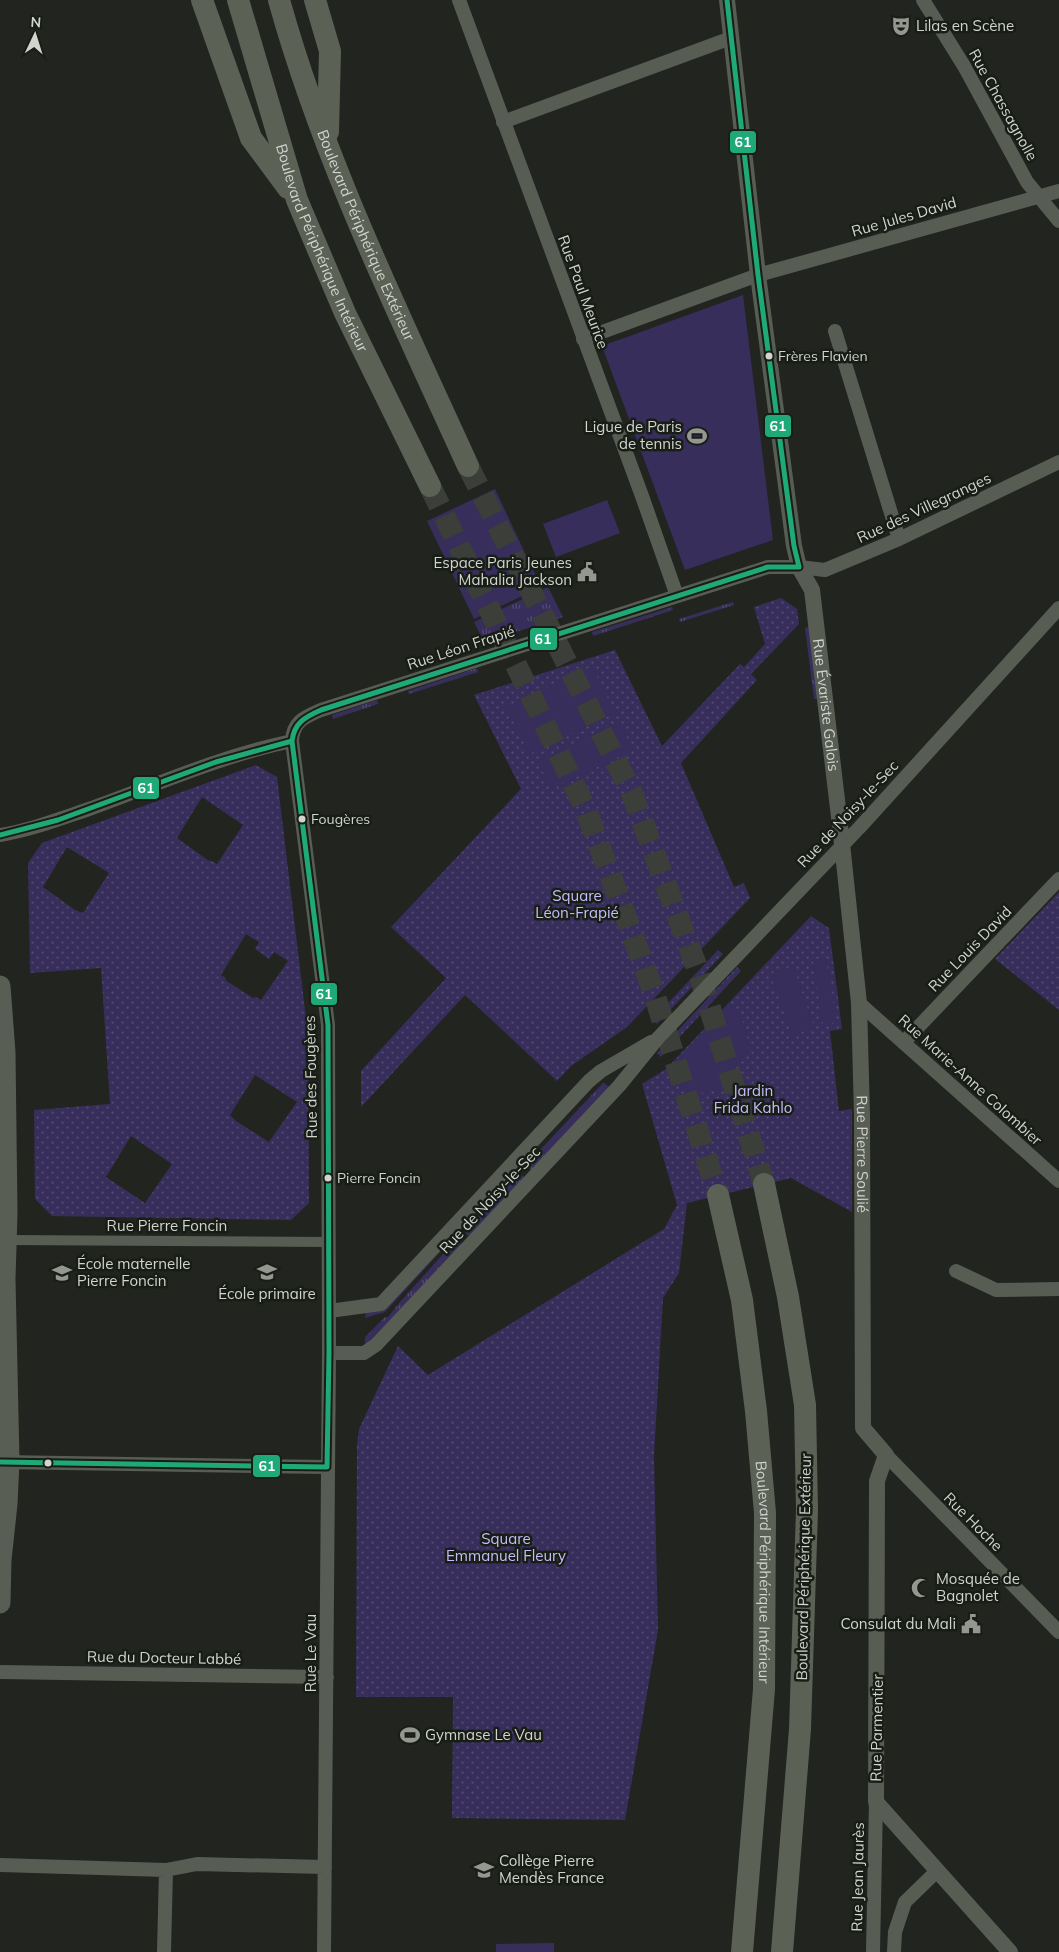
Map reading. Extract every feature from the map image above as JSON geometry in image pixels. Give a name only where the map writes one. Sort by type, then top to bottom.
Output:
[{"type":"highway","points":[[202,0],[251,138],[297,200]]},
{"type":"highway","name":"Boulevard Périphérique Intérieur","points":[[238,0],[297,200],[345,313],[430,486]]},
{"type":"highway","name":"Boulevard Périphérique Extérieur","points":[[279,0],[327,148],[379,271],[468,466]]},
{"type":"highway","points":[[315,0],[330,51],[327,148]]},
{"type":"highway","name":"Boulevard Périphérique Extérieur","points":[[764,1184],[788,1297],[805,1405],[807,1510],[800,1729],[782,1952]]},
{"type":"highway","name":"Boulevard Périphérique Intérieur","points":[[718,1195],[742,1300],[756,1411],[765,1514],[764,1689],[742,1952]]},
{"type":"main road","points":[[0,986],[5,1052],[4,1462],[7,1504],[1,1560],[0,1603]]},
{"type":"street","name":"Rue Paul Meurice","points":[[458,0],[677,596]]},
{"type":"street","name":"Rue Évariste Galois","points":[[727,0],[758,275],[794,546],[800,567],[812,590],[842,845]]},
{"type":"street","name":"Rue Chassagnolle","points":[[923,0],[964,66],[1027,182],[1059,221]]},
{"type":"street","points":[[503,122],[731,38]]},
{"type":"street","name":"Rue Jules David","points":[[583,339],[758,275],[1059,191]]},
{"type":"street","points":[[835,331],[899,539]]},
{"type":"street","name":"Rue des Villegranges","points":[[800,567],[825,570],[899,539],[1059,462]]},
{"type":"street","name":"Rue Léon Frapié","points":[[292,741],[294,728],[300,720],[321,710],[768,567],[800,567]]},
{"type":"street","name":"Rue de Noisy-le-Sec","points":[[329,1353],[364,1353],[372,1349],[619,1086],[658,1038],[842,845],[1059,608]]},
{"type":"street","points":[[0,835],[14,833],[63,818],[237,756],[292,741]]},
{"type":"street","name":"Rue des Fougères","points":[[292,741],[328,1025],[329,1353]]},
{"type":"street","name":"Rue Pierre Soulié","points":[[842,845],[859,1003],[862,1125],[863,1428],[886,1455]]},
{"type":"street","name":"Rue Louis David","points":[[904,1042],[1059,879]]},
{"type":"street","name":"Rue Marie-Anne Colombier","points":[[859,1003],[1059,1182]]},
{"type":"street","name":"Rue de Noisy-le-Sec","points":[[329,1311],[381,1304],[589,1081],[601,1070],[658,1038]]},
{"type":"street","name":"Rue Pierre Foncin","points":[[6,1240],[328,1242]]},
{"type":"street","points":[[956,1271],[996,1290],[1059,1289]]},
{"type":"street","name":"Rue Le Vau","points":[[324,1952],[329,1353]]},
{"type":"street","name":"Rue Hoche","points":[[886,1455],[1059,1632]]},
{"type":"street","name":"Rue Parmentier","points":[[886,1455],[877,1481],[876,1802],[1008,1950]]},
{"type":"street","points":[[4,1462],[327,1467]]},
{"type":"street","name":"Rue du Docteur Labbé","points":[[0,1672],[327,1677]]},
{"type":"street","name":"Rue Jean Jaurès","points":[[873,1952],[876,1802]]},
{"type":"street","points":[[0,1865],[166,1870],[197,1864],[325,1867]]},
{"type":"street","points":[[164,1952],[166,1870]]},
{"type":"street","points":[[894,1952],[895,1932],[905,1902],[937,1871]]},
{"type":"green space","name":"Ligue de Paris de tennis","points":[[743,295],[773,540],[685,570],[602,346]]},
{"type":"green space","points":[[495,489],[541,587],[474,619],[427,521]]},
{"type":"green space","points":[[607,500],[620,533],[556,557],[543,524]]},
{"type":"green space","points":[[548,587],[563,617],[484,642],[474,622]]},
{"type":"green space","name":"Square Léon-Frapié","points":[[781,598],[797,609],[799,624],[751,674],[757,680],[681,763],[734,887],[744,883],[750,898],[627,1027],[571,1066],[557,1081],[465,995],[361,1107],[361,1071],[446,978],[391,927],[521,789],[474,695],[615,650],[662,746],[740,664],[744,667],[765,644],[754,607]]},
{"type":"green space","points":[[733,602],[734,605],[680,622],[679,619]]},
{"type":"green space","points":[[672,607],[673,610],[593,636],[592,632]]},
{"type":"green space","points":[[810,627],[818,699],[814,699],[805,628]]},
{"type":"green space","points":[[592,666],[615,713],[529,754],[506,707]]},
{"type":"green space","points":[[477,668],[478,672],[409,694],[408,691]]},
{"type":"green space","points":[[377,700],[378,704],[333,719],[332,715]]},
{"type":"green space","points":[[619,721],[633,750],[551,789],[538,761]]},
{"type":"green space","points":[[256,765],[277,777],[308,1035],[309,1203],[291,1220],[52,1216],[35,1199],[34,1110],[110,1104],[101,968],[30,973],[28,863],[42,843]],"holes":[[[202,797],[243,825],[217,864],[209,861],[177,838]],[[67,847],[109,873],[83,913],[75,910],[43,887]],[[246,934],[259,942],[255,949],[269,959],[274,952],[288,961],[261,1000],[256,997],[253,998],[225,980],[226,978],[221,975]],[[255,1075],[297,1102],[269,1142],[236,1121],[230,1115]],[[131,1136],[172,1164],[145,1203],[106,1177]]]},
{"type":"green space","points":[[1059,892],[1059,1010],[995,959]]},
{"type":"green space","name":"Square Emmanuel Fleury","points":[[811,916],[829,928],[842,1029],[830,1031],[839,1111],[852,1109],[852,1212],[791,1178],[687,1203],[679,1273],[663,1298],[654,1456],[658,1630],[625,1820],[452,1818],[453,1697],[356,1697],[357,1445],[359,1429],[398,1346],[428,1375],[664,1229],[677,1205],[642,1084],[666,1069]]},
{"type":"green space","points":[[718,950],[723,954],[657,1024],[652,1020]]},
{"type":"green space","points":[[826,958],[836,1022],[823,1025],[813,960]]},
{"type":"green space","points":[[793,966],[814,1027],[792,1035],[770,974]]},
{"type":"green space","points":[[737,967],[741,971],[661,1057],[657,1053]]},
{"type":"green space","points":[[730,1003],[744,1026],[749,1052],[724,1074],[727,1080],[717,1089],[704,1093],[683,1087],[674,1080],[667,1070]]},
{"type":"green space","points":[[603,1083],[610,1087],[532,1171],[526,1165]]},
{"type":"green space","points":[[519,1173],[525,1178],[470,1237],[466,1234],[465,1232],[485,1210],[489,1209],[496,1198]]},
{"type":"green space","points":[[451,1236],[453,1238],[385,1312],[365,1318],[366,1311]]},
{"type":"green space","points":[[458,1242],[463,1245],[365,1347],[365,1337],[385,1317],[388,1317],[453,1243]]},
{"type":"green space","points":[[554,1943],[554,1952],[496,1952],[496,1944]]},
{"type":"tunnel","points":[[468,466],[631,791],[700,976],[764,1184]]},
{"type":"tunnel","points":[[430,486],[586,810],[653,990],[718,1195]]},
{"type":"transit line","name":"61","points":[[727,0],[758,275],[794,546],[799,567]]},
{"type":"transit line","name":"61","points":[[0,1462],[327,1467],[329,1353],[328,1025],[292,741],[295,730],[301,721],[321,710],[768,567],[799,567]]},
{"type":"transit line","name":"61","points":[[0,835],[58,820],[216,762],[292,741]]},
{"type":"place","name":"Lilas en Scène","points":[[901,26]]},
{"type":"place","name":"Frères Flavien","points":[[769,356]]},
{"type":"place","name":"Ligue de Paris de tennis","points":[[697,436]]},
{"type":"place","name":"Espace Paris Jeunes Mahalia Jackson","points":[[587,572]]},
{"type":"place","name":"Fougères","points":[[302,819]]},
{"type":"place","name":"Pierre Foncin","points":[[328,1178]]},
{"type":"place","name":"École primaire","points":[[267,1272]]},
{"type":"place","name":"École maternelle Pierre Foncin","points":[[62,1273]]},
{"type":"place","name":"Mosquée de Bagnolet","points":[[921,1588]]},
{"type":"place","name":"Consulat du Mali","points":[[971,1624]]},
{"type":"place","name":"Gymnase Le Vau","points":[[410,1735]]},
{"type":"place","name":"Collège Pierre Mendès France","points":[[484,1870]]},
{"type":"park label","name":"Jardin Frida Kahlo","points":[[753,1100]]}]
